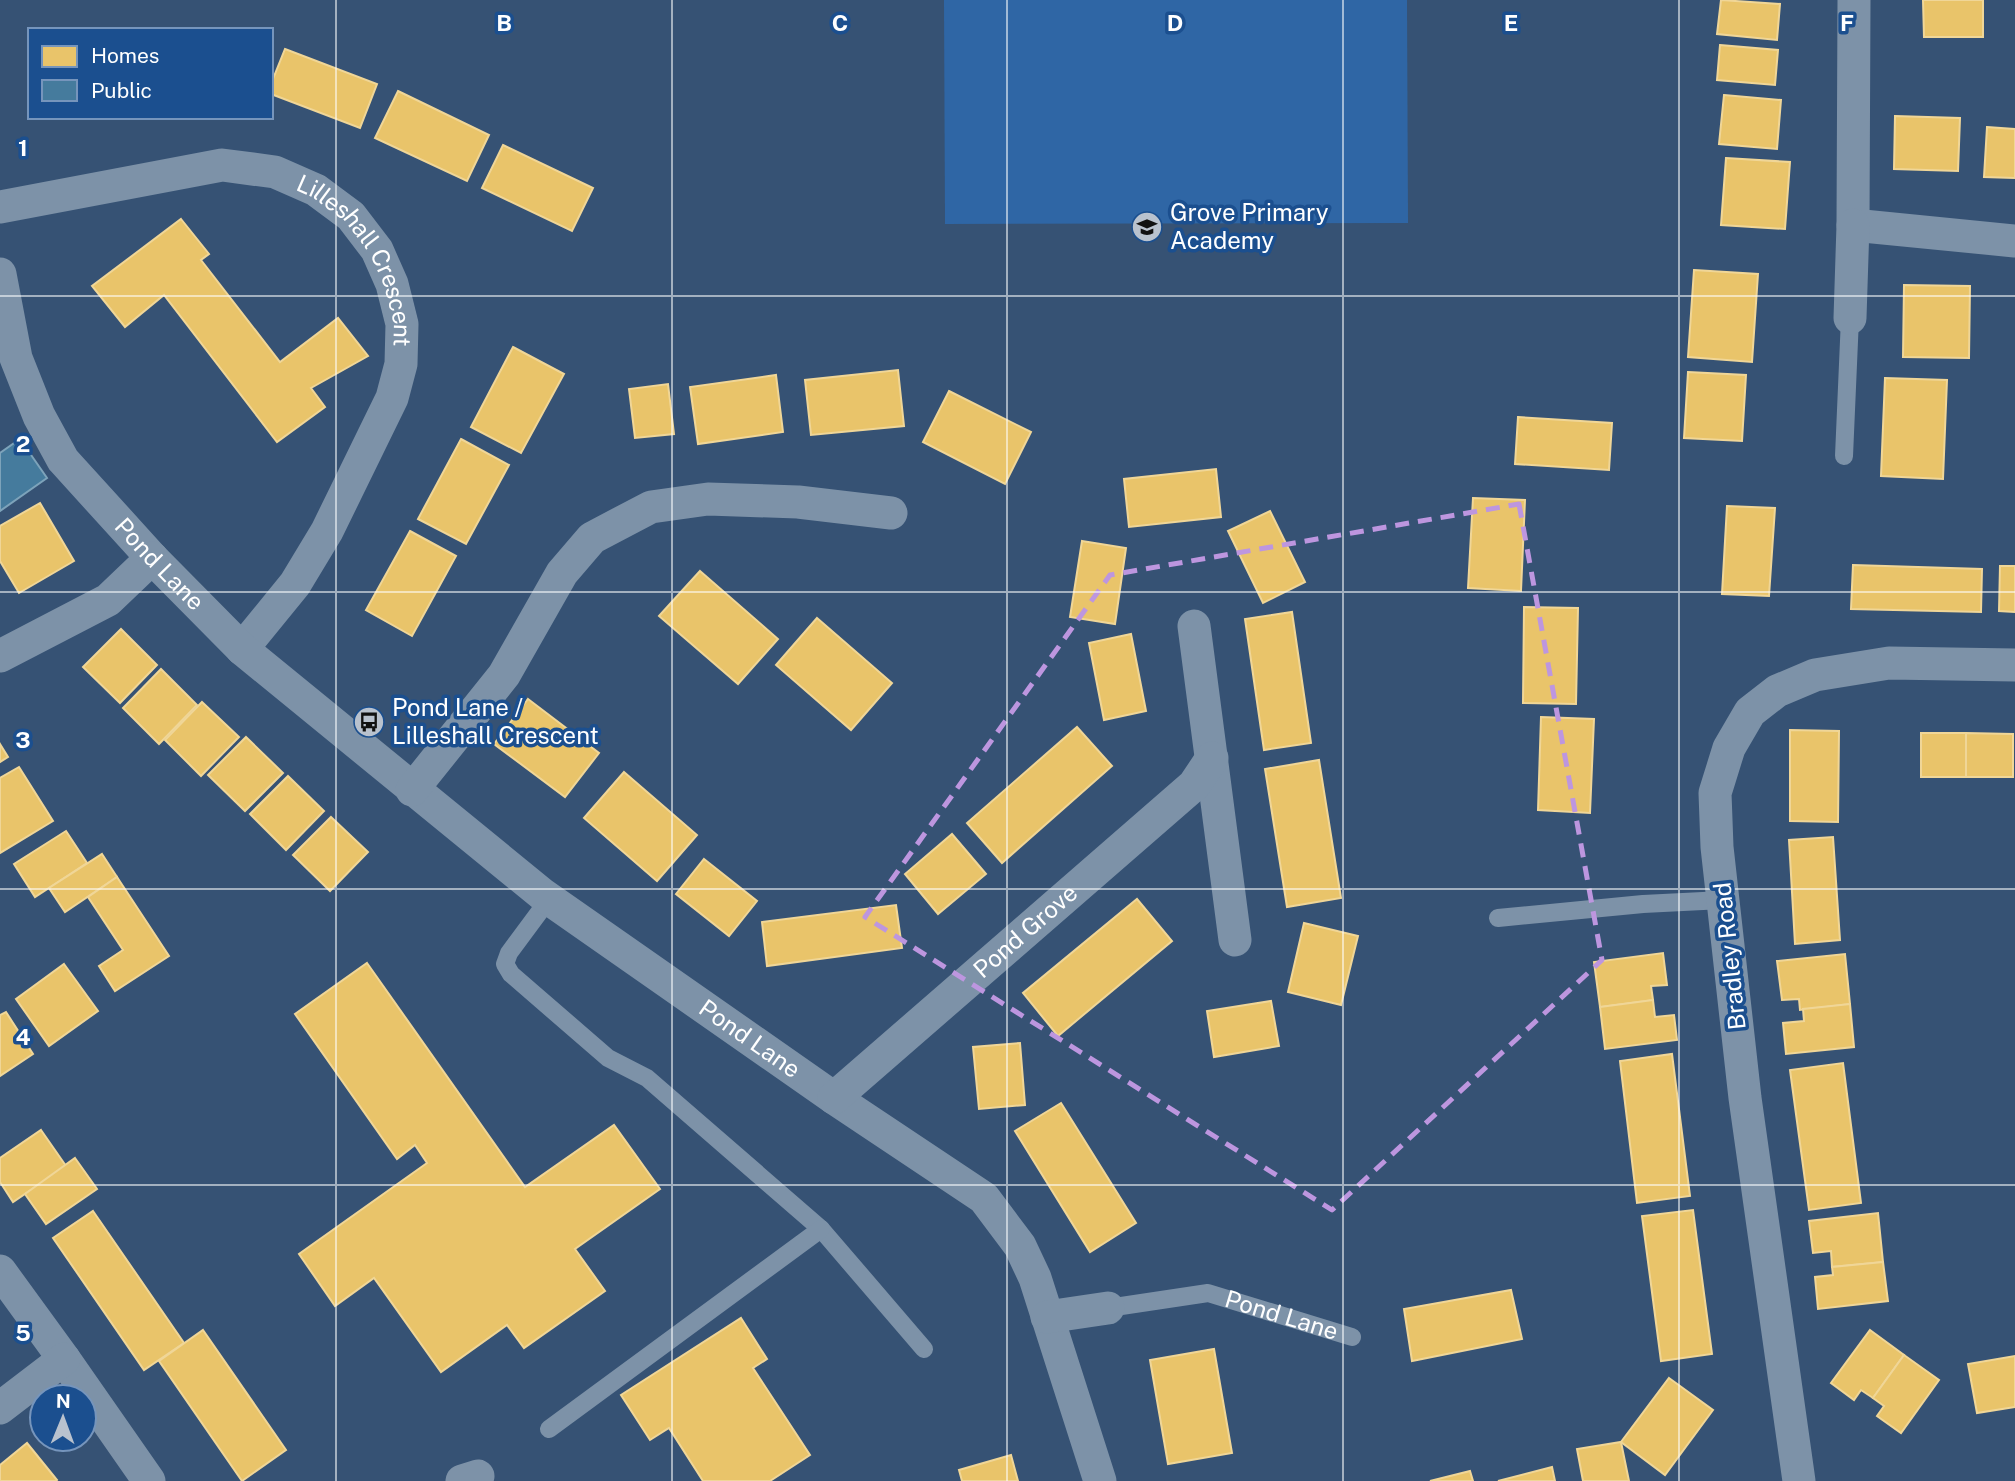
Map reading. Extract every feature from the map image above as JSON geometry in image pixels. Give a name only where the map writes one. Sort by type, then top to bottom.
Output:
[{"type":"street","points":[[1850,318],[1854,0]]},
{"type":"street","name":"Lilleshall Crescent","points":[[0,207],[222,165],[275,172],[316,190],[351,216],[377,250],[392,284],[402,324],[401,365],[392,398],[327,531],[295,584],[242,649]]},
{"type":"street","points":[[1853,225],[2015,241]]},
{"type":"street","name":"Pond Lane","points":[[0,274],[16,358],[39,416],[63,460],[152,558],[242,649],[412,790],[550,899],[834,1098],[984,1198],[1020,1246],[1035,1279],[1100,1481]]},
{"type":"street","points":[[412,790],[504,675],[562,573],[593,538],[651,507],[708,499],[798,502],[891,513]]},
{"type":"street","points":[[0,656],[108,600],[152,558]]},
{"type":"street","points":[[1194,626],[1235,940]]},
{"type":"street","name":"Bradley Road","points":[[1799,1481],[1745,1098],[1717,847],[1715,793],[1729,748],[1750,712],[1777,691],[1815,675],[1889,663],[2015,665]]},
{"type":"street","name":"Pond Grove","points":[[834,1098],[1194,785],[1212,758]]},
{"type":"street","points":[[0,1272],[149,1481]]},
{"type":"street","name":"Pond Lane","points":[[1047,1317],[1108,1308]]},
{"type":"street","points":[[0,1408],[64,1359]]},
{"type":"lane","points":[[1844,456],[1850,318]]},
{"type":"lane","points":[[550,899],[509,953],[505,964],[510,974],[608,1058],[647,1078],[821,1229],[924,1349]]},
{"type":"lane","points":[[1498,918],[1643,904],[1723,900]]},
{"type":"lane","points":[[549,1429],[821,1229]]},
{"type":"lane","name":"Pond Lane","points":[[1108,1308],[1208,1293],[1352,1337]]},
{"type":"highlighted area","points":[[1519,504],[1602,960],[1332,1210],[865,917],[1110,575]]},
{"type":"shaded area","points":[[944,0],[1407,0],[1408,223],[945,224]]},
{"type":"building: Homes","points":[[1721,0],[1780,4],[1777,40],[1717,34]]},
{"type":"building: Homes","points":[[1923,0],[1983,0],[1983,37],[1924,37]]},
{"type":"building: Homes","points":[[1720,45],[1778,50],[1775,85],[1717,80]]},
{"type":"building: Homes","points":[[285,49],[377,84],[360,128],[273,95],[273,79]]},
{"type":"building: Homes","points":[[398,91],[489,135],[467,181],[375,138]]},
{"type":"building: Homes","points":[[1724,95],[1781,100],[1777,149],[1719,144]]},
{"type":"building: Homes","points":[[1895,116],[1960,118],[1958,171],[1894,169]]},
{"type":"building: Homes","points":[[1987,127],[2015,129],[2015,178],[1984,177]]},
{"type":"building: Homes","points":[[503,145],[593,188],[572,231],[482,188]]},
{"type":"building: Homes","points":[[1726,158],[1790,162],[1785,229],[1721,225]]},
{"type":"building: Homes","points":[[181,219],[209,254],[201,260],[280,362],[338,318],[368,356],[311,388],[325,407],[277,442],[164,295],[125,327],[92,286]]},
{"type":"building: Homes","points":[[1694,270],[1758,274],[1752,362],[1688,357]]},
{"type":"building: Homes","points":[[1904,285],[1970,286],[1969,358],[1903,357]]},
{"type":"building: Homes","points":[[513,347],[564,374],[521,453],[471,427]]},
{"type":"building: Homes","points":[[898,370],[904,426],[811,435],[805,380]]},
{"type":"building: Homes","points":[[1688,372],[1746,375],[1742,441],[1684,438]]},
{"type":"building: Homes","points":[[776,375],[783,432],[698,444],[690,387]]},
{"type":"building: Homes","points":[[1885,378],[1947,380],[1943,479],[1881,476]]},
{"type":"building: Homes","points":[[668,384],[674,434],[635,438],[629,389]]},
{"type":"building: Homes","points":[[949,391],[1031,432],[1005,484],[923,442]]},
{"type":"building: Homes","points":[[1518,417],[1612,423],[1609,470],[1515,464]]},
{"type":"building: Homes","points":[[461,439],[509,465],[466,544],[418,519]]},
{"type":"building: Homes","points":[[1216,469],[1221,517],[1129,527],[1124,479]]},
{"type":"building: Homes","points":[[1473,498],[1525,500],[1521,591],[1468,588]]},
{"type":"building: Homes","points":[[40,503],[74,561],[19,593],[0,561],[0,526]]},
{"type":"building: Homes","points":[[1727,506],[1775,508],[1769,596],[1722,594]]},
{"type":"building: Homes","points":[[1270,511],[1305,582],[1263,603],[1228,531]]},
{"type":"building: Homes","points":[[410,531],[456,556],[412,636],[366,610]]},
{"type":"building: Homes","points":[[1082,541],[1126,548],[1115,624],[1070,617]]},
{"type":"building: Homes","points":[[1853,565],[1982,569],[1981,612],[1851,609]]},
{"type":"building: Homes","points":[[2000,566],[2015,566],[2015,612],[1999,611]]},
{"type":"building: Homes","points":[[700,571],[778,639],[738,684],[659,616]]},
{"type":"building: Homes","points":[[1524,607],[1578,608],[1576,704],[1523,703]]},
{"type":"building: Homes","points":[[1292,612],[1311,743],[1264,750],[1245,619]]},
{"type":"building: Homes","points":[[817,618],[892,683],[851,730],[776,665]]},
{"type":"building: Homes","points":[[121,629],[157,665],[120,703],[83,667]]},
{"type":"building: Homes","points":[[1131,634],[1146,711],[1104,720],[1089,643]]},
{"type":"building: Homes","points":[[161,669],[197,705],[159,744],[123,708]]},
{"type":"building: Homes","points":[[528,699],[599,753],[565,797],[494,744]]},
{"type":"building: Homes","points":[[202,702],[239,737],[201,776],[165,740]]},
{"type":"building: Homes","points":[[1541,717],[1594,719],[1590,813],[1538,810]]},
{"type":"building: Homes","points":[[1077,727],[1112,766],[1002,863],[967,823]]},
{"type":"building: Homes","points":[[1790,730],[1839,731],[1838,822],[1790,821]]},
{"type":"building: Homes","points":[[1921,733],[1966,733],[1966,777],[1921,777]]},
{"type":"building: Homes","points":[[1966,733],[2013,734],[2013,777],[1966,777]]},
{"type":"building: Homes","points":[[246,737],[283,773],[245,811],[208,775]]},
{"type":"building: Homes","points":[[0,744],[8,757],[0,762]]},
{"type":"building: Homes","points":[[1319,760],[1341,898],[1287,907],[1265,769]]},
{"type":"building: Homes","points":[[19,767],[53,821],[0,853],[0,778]]},
{"type":"building: Homes","points":[[624,772],[697,835],[657,881],[584,818]]},
{"type":"building: Homes","points":[[288,776],[324,811],[286,850],[250,814]]},
{"type":"building: Homes","points":[[331,817],[368,852],[330,891],[293,855]]},
{"type":"building: Homes","points":[[66,831],[87,863],[35,897],[14,864]]},
{"type":"building: Homes","points":[[952,834],[986,874],[938,914],[905,874]]},
{"type":"building: Homes","points":[[1833,837],[1840,940],[1795,944],[1789,840]]},
{"type":"building: Homes","points":[[102,854],[117,877],[65,912],[49,888]]},
{"type":"building: Homes","points":[[704,859],[757,901],[729,936],[676,894]]},
{"type":"building: Homes","points":[[117,877],[169,956],[115,991],[99,966],[123,950],[88,897]]},
{"type":"building: Homes","points":[[1137,899],[1172,941],[1058,1036],[1023,993]]},
{"type":"building: Homes","points":[[896,905],[902,948],[767,966],[762,922]]},
{"type":"building: Homes","points":[[1304,923],[1358,936],[1341,1005],[1288,992]]},
{"type":"building: Homes","points":[[1663,953],[1667,985],[1651,986],[1653,1000],[1600,1007],[1594,962]]},
{"type":"building: Homes","points":[[1845,954],[1850,1004],[1800,1010],[1799,999],[1782,1000],[1777,961]]},
{"type":"building: Homes","points":[[367,963],[525,1187],[614,1125],[660,1189],[575,1249],[605,1291],[524,1348],[507,1325],[441,1372],[374,1278],[335,1306],[299,1254],[427,1163],[415,1145],[397,1159],[295,1014]]},
{"type":"building: Homes","points":[[64,964],[98,1011],[49,1046],[16,999]]},
{"type":"building: Homes","points":[[1653,1000],[1655,1017],[1674,1015],[1677,1040],[1605,1049],[1600,1007]]},
{"type":"building: Homes","points":[[1271,1001],[1279,1046],[1214,1057],[1207,1011]]},
{"type":"building: Homes","points":[[1850,1004],[1854,1047],[1786,1054],[1783,1023],[1804,1021],[1803,1009]]},
{"type":"building: Homes","points":[[6,1012],[33,1054],[0,1076],[0,1015]]},
{"type":"building: Homes","points":[[1020,1043],[1025,1105],[979,1109],[973,1047]]},
{"type":"building: Homes","points":[[1672,1054],[1690,1196],[1637,1203],[1620,1061]]},
{"type":"building: Homes","points":[[1843,1063],[1861,1203],[1809,1210],[1790,1070]]},
{"type":"building: Homes","points":[[1061,1103],[1136,1223],[1090,1252],[1015,1131]]},
{"type":"building: Homes","points":[[41,1130],[66,1166],[13,1202],[0,1182],[0,1158]]},
{"type":"building: Homes","points":[[75,1158],[97,1189],[46,1224],[25,1194]]},
{"type":"building: Homes","points":[[1693,1210],[1712,1354],[1661,1361],[1642,1216]]},
{"type":"building: Homes","points":[[93,1211],[184,1343],[144,1370],[53,1238]]},
{"type":"building: Homes","points":[[1878,1213],[1883,1262],[1832,1267],[1831,1251],[1813,1253],[1809,1221]]},
{"type":"building: Homes","points":[[1883,1262],[1888,1301],[1818,1309],[1815,1277],[1833,1275],[1832,1267]]},
{"type":"building: Homes","points":[[1511,1290],[1522,1339],[1412,1361],[1404,1309]]},
{"type":"building: Homes","points":[[741,1318],[767,1359],[753,1368],[810,1455],[770,1481],[703,1481],[669,1428],[650,1440],[621,1395]]},
{"type":"building: Homes","points":[[203,1330],[286,1450],[242,1481],[159,1361]]},
{"type":"building: Homes","points":[[1870,1330],[1904,1355],[1873,1398],[1861,1390],[1854,1400],[1831,1383]]},
{"type":"building: Homes","points":[[1214,1349],[1232,1453],[1168,1464],[1150,1360]]},
{"type":"building: Homes","points":[[1904,1355],[1939,1380],[1901,1433],[1877,1416],[1884,1406],[1873,1398]]},
{"type":"building: Homes","points":[[2015,1356],[2015,1407],[1977,1413],[1968,1364]]},
{"type":"building: Homes","points":[[1669,1378],[1713,1410],[1665,1475],[1621,1442]]},
{"type":"building: Homes","points":[[1621,1442],[1629,1481],[1583,1481],[1577,1449]]},
{"type":"building: Homes","points":[[27,1443],[28,1453],[35,1453],[57,1480],[0,1481],[0,1465]]},
{"type":"building: Homes","points":[[1011,1455],[1018,1481],[962,1481],[959,1470]]},
{"type":"building: Homes","points":[[1552,1467],[1555,1481],[1498,1481]]},
{"type":"building: Homes","points":[[1470,1471],[1473,1481],[1430,1481]]},
{"type":"building: Public","points":[[20,439],[47,478],[0,511],[0,453]]},
{"type":"place","name":"Grove Primary Academy","points":[[1147,227]]},
{"type":"place","name":"Pond Lane / Lilleshall Crescent","points":[[369,722]]}]
